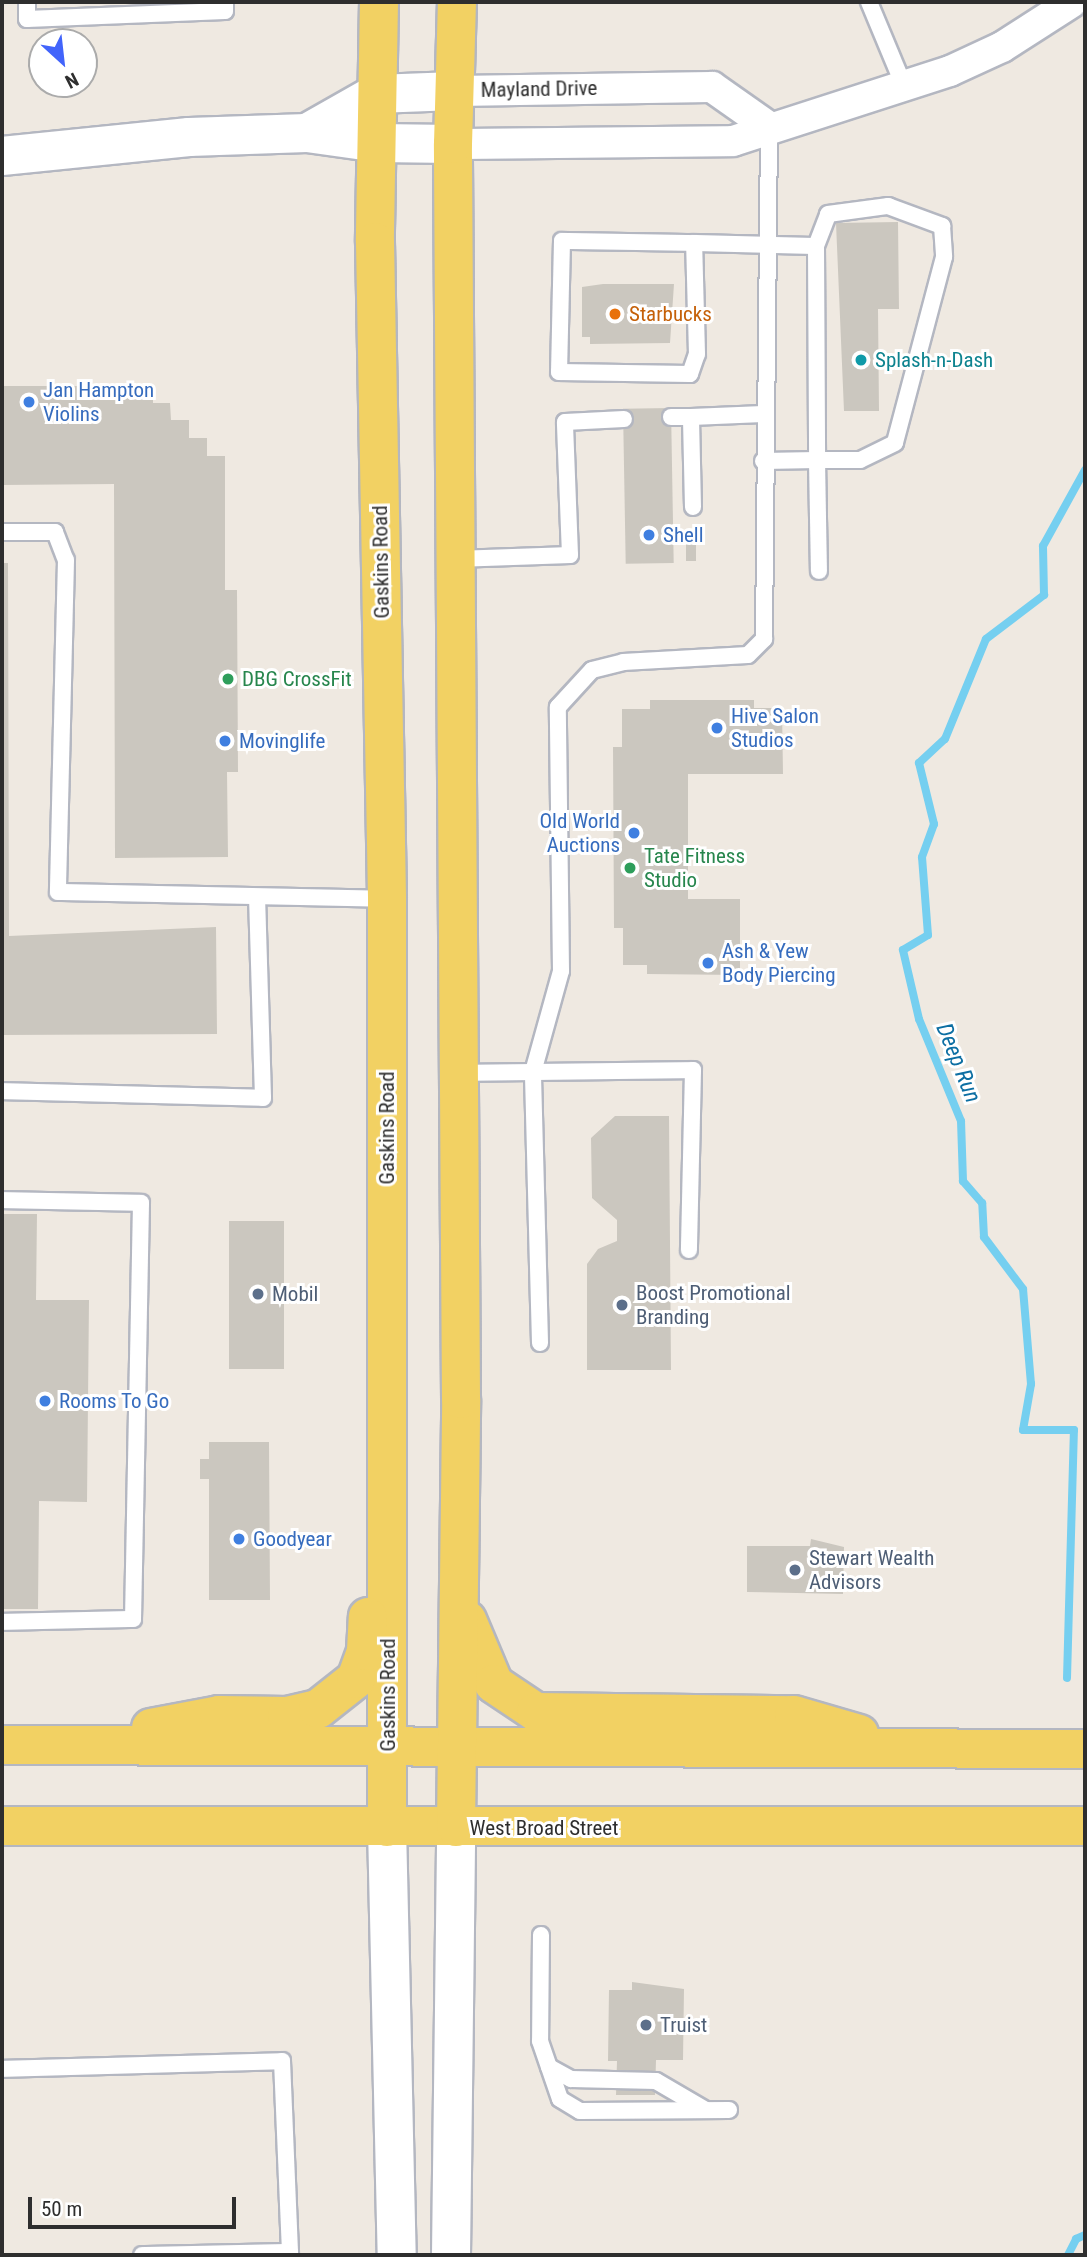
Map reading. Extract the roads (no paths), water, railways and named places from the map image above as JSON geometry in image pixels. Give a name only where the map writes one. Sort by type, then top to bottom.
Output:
[{"type":"main road","name":"Gaskins Road","points":[[379,2],[375,242],[387,898],[387,1827],[397,2255]]},
{"type":"main road","points":[[451,2255],[459,1594],[459,1073],[453,144],[457,2]]},
{"type":"main road","name":"Mayland Drive","points":[[307,133],[376,94],[455,91]]},
{"type":"main road","name":"Mayland Drive","points":[[2,156],[189,136],[307,133],[378,143],[453,144]]},
{"type":"main road","points":[[58,1745],[219,1715],[303,1714],[346,1690],[366,1651],[368,1478],[388,1411]]},
{"type":"main road","points":[[459,1594],[494,1684],[536,1712],[793,1715],[902,1747]]},
{"type":"main road","points":[[2,1745],[1085,1749]]},
{"type":"main road","name":"West Broad Street","points":[[2,1826],[1085,1826]]},
{"type":"street","name":"Mayland Drive","points":[[453,144],[733,141],[769,127],[904,86],[1002,47],[1072,2]]},
{"type":"street","name":"Mayland Drive","points":[[455,91],[712,87],[769,127]]},
{"type":"lane","points":[[27,2],[27,19],[225,11],[225,2]]},
{"type":"lane","points":[[869,2],[904,86]]},
{"type":"lane","points":[[540,1343],[533,1072],[561,971],[558,707],[592,670],[623,662],[748,655],[764,639],[763,414],[769,127]]},
{"type":"lane","points":[[763,461],[817,460],[860,460],[895,443],[944,257],[942,226],[888,206],[828,214],[816,246],[817,460],[819,571]]},
{"type":"lane","points":[[694,243],[697,354],[690,374],[559,373],[562,242],[694,243],[766,244],[816,246]]},
{"type":"lane","points":[[671,417],[763,414]]},
{"type":"lane","points":[[691,417],[693,507]]},
{"type":"lane","points":[[456,559],[570,555],[565,422],[624,419]]},
{"type":"lane","points":[[2,532],[55,532],[66,560],[58,892],[257,899],[387,898]]},
{"type":"lane","points":[[2,1091],[263,1098],[257,899]]},
{"type":"lane","points":[[459,1073],[692,1070],[689,1250]]},
{"type":"lane","points":[[2,1200],[141,1203],[133,1619],[2,1622]]},
{"type":"lane","points":[[541,1936],[540,2040],[560,2099],[580,2111],[729,2110]]},
{"type":"lane","points":[[2,2069],[282,2061],[290,2252],[142,2255]]},
{"type":"lane","points":[[549,2067],[571,2079],[656,2081],[706,2110]]},
{"type":"waterway","name":"Deep Run","points":[[1067,1678],[1074,1430],[1023,1430],[1031,1384],[1023,1289],[984,1237],[982,1203],[963,1181],[961,1121],[919,1019],[903,950],[928,935],[922,857],[934,824],[919,763],[945,739],[986,639],[1044,595],[1043,546],[1085,470]]},
{"type":"waterway","name":"Deep Run","points":[[1068,2255],[1076,2239],[1085,2235]]},
{"type":"place","name":"Starbucks","points":[[615,314]]},
{"type":"place","name":"Splash-n-Dash","points":[[861,360]]},
{"type":"place","name":"Jan Hampton Violins","points":[[29,402]]},
{"type":"place","name":"Shell","points":[[649,535]]},
{"type":"place","name":"DBG CrossFit","points":[[228,679]]},
{"type":"place","name":"Hive Salon Studios","points":[[717,728]]},
{"type":"place","name":"Movinglife","points":[[225,741]]},
{"type":"place","name":"Old World Auctions","points":[[634,833]]},
{"type":"place","name":"Tate Fitness Studio","points":[[630,868]]},
{"type":"place","name":"Ash & Yew Body Piercing","points":[[708,963]]},
{"type":"place","name":"Mobil","points":[[258,1294]]},
{"type":"place","name":"Boost Promotional Branding","points":[[622,1305]]},
{"type":"place","name":"Rooms To Go","points":[[45,1401]]},
{"type":"place","name":"Goodyear","points":[[239,1539]]},
{"type":"place","name":"Stewart Wealth Advisors","points":[[795,1570]]},
{"type":"place","name":"Truist","points":[[646,2025]]}]
